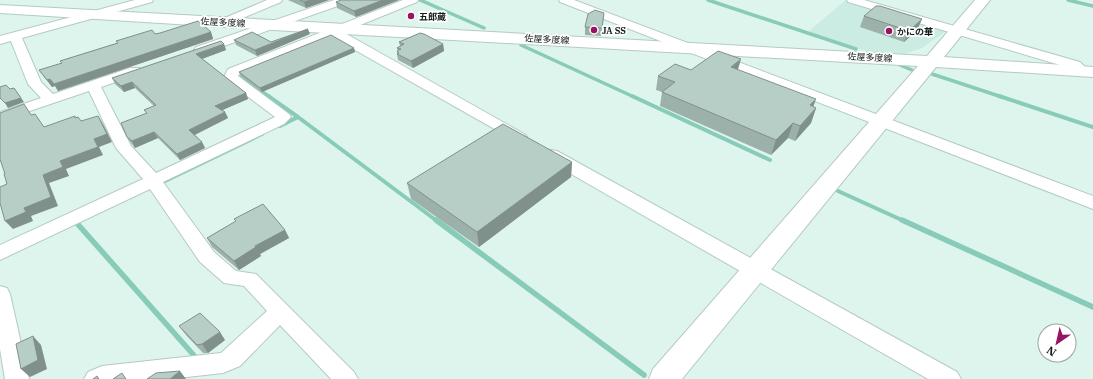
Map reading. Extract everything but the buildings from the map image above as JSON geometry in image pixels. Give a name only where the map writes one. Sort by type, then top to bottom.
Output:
[{"type":"main road","points":[[664,379],[983,0]]},
{"type":"main road","name":"佐屋多度線","points":[[0,9],[95,16],[274,25],[336,31],[683,46],[932,60],[1087,71]]},
{"type":"street","points":[[0,40],[95,16],[148,0]]},
{"type":"street","points":[[224,22],[230,18],[277,0]]},
{"type":"street","points":[[187,54],[346,0]]},
{"type":"street","points":[[0,252],[284,117],[231,77],[233,72],[410,0]]},
{"type":"street","points":[[564,0],[1093,203]]},
{"type":"street","points":[[852,0],[1075,65],[1087,71]]},
{"type":"street","points":[[336,31],[949,379]]},
{"type":"street","points":[[16,36],[36,84],[50,99]]},
{"type":"street","points":[[0,117],[144,68]]},
{"type":"street","points":[[92,85],[124,148],[153,180],[207,257],[231,278],[249,279],[281,310],[346,379]]},
{"type":"street","points":[[0,294],[17,379]]},
{"type":"street","points":[[96,379],[102,376],[222,363],[232,359],[281,310]]},
{"type":"shaded area","points":[[846,0],[943,28],[945,32],[922,48],[905,54],[868,52],[808,32]]},
{"type":"waterway","points":[[420,0],[484,28]]},
{"type":"waterway","points":[[708,0],[856,49]]},
{"type":"waterway","points":[[1068,0],[1093,6]]},
{"type":"waterway","points":[[521,45],[634,97]]},
{"type":"waterway","points":[[900,65],[912,70]]},
{"type":"waterway","points":[[243,73],[241,74],[242,78],[270,97]]},
{"type":"waterway","points":[[932,74],[1002,97]]},
{"type":"waterway","points":[[268,96],[298,117]]},
{"type":"waterway","points":[[632,96],[770,160]]},
{"type":"waterway","points":[[999,96],[1093,127]]},
{"type":"waterway","points":[[280,126],[298,117]]},
{"type":"waterway","points":[[298,117],[437,221]]},
{"type":"waterway","points":[[163,182],[262,134]]},
{"type":"waterway","points":[[838,191],[904,221]]},
{"type":"waterway","points":[[436,220],[644,375]]},
{"type":"waterway","points":[[902,220],[1093,307]]},
{"type":"waterway","points":[[75,221],[198,360]]},
{"type":"place","name":"五郎蔵","points":[[411,16]]},
{"type":"place","name":"JA SS","points":[[594,30]]},
{"type":"place","name":"かにの華","points":[[889,31]]}]
